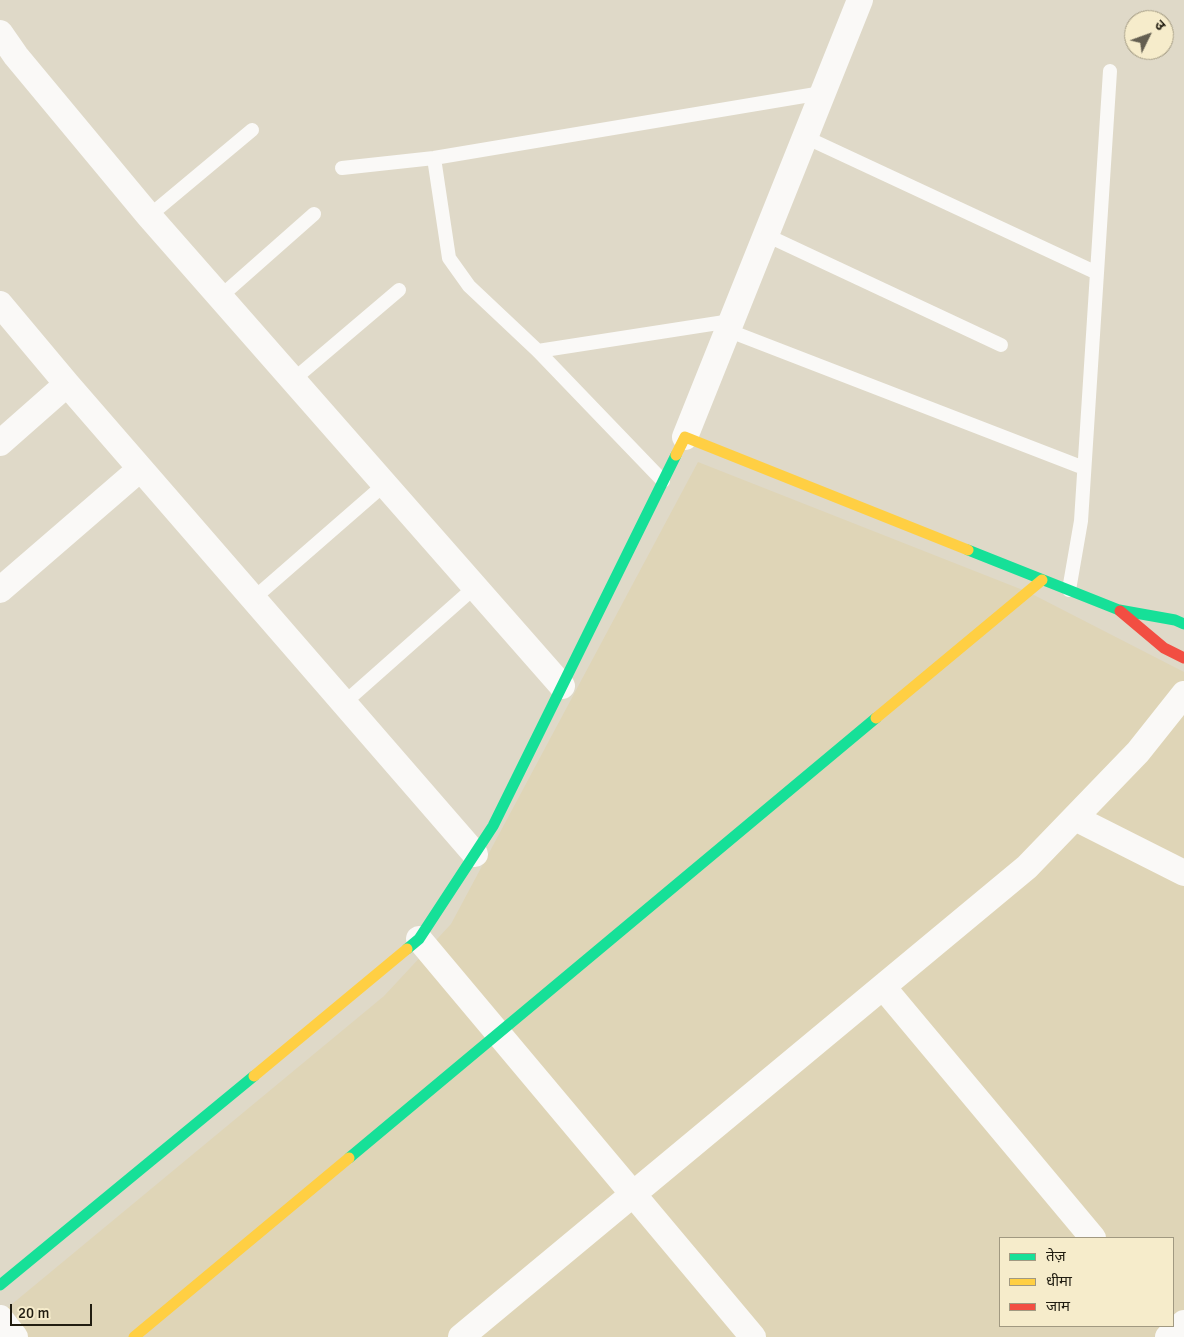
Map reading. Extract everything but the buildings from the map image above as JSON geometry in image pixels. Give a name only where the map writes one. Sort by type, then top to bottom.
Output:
[{"type":"street","points":[[0,1285],[419,939],[493,826],[685,437],[860,0]]},
{"type":"street","points":[[0,33],[16,56],[149,216],[562,686]]},
{"type":"street","points":[[0,304],[140,469],[475,854]]},
{"type":"street","points":[[0,444],[67,384]]},
{"type":"street","points":[[685,437],[1118,610],[1176,620],[1184,624]]},
{"type":"street","points":[[0,590],[140,469]]},
{"type":"street","points":[[134,1337],[1042,580]]},
{"type":"street","points":[[1118,610],[1164,648],[1184,658]]},
{"type":"street","points":[[461,1337],[1027,867],[1138,752],[1184,694]]},
{"type":"street","points":[[1074,818],[1184,873]]},
{"type":"street","points":[[419,939],[753,1337]]},
{"type":"street","points":[[883,987],[1092,1237]]},
{"type":"street","points":[[0,1318],[15,1337]]},
{"type":"lane","points":[[1069,590],[1081,521],[1110,71]]},
{"type":"lane","points":[[342,168],[434,158],[822,93]]},
{"type":"lane","points":[[149,216],[252,130]]},
{"type":"lane","points":[[805,137],[1097,273]]},
{"type":"lane","points":[[434,158],[449,258],[469,286],[538,351],[663,481]]},
{"type":"lane","points":[[220,297],[314,214]]},
{"type":"lane","points":[[766,235],[1000,345]]},
{"type":"lane","points":[[292,380],[399,290]]},
{"type":"lane","points":[[538,351],[729,326],[1084,468]]},
{"type":"lane","points":[[253,599],[385,484]]},
{"type":"lane","points":[[344,703],[475,587]]},
{"type":"shaded area","points":[[698,462],[1028,592],[1184,672],[1184,1337],[0,1337],[0,1314],[384,996],[451,924]]},
{"type":"traffic: fast","points":[[407,949],[419,939],[493,826],[676,455]]},
{"type":"traffic: fast","points":[[968,550],[1119,610],[1175,620],[1184,624]]},
{"type":"traffic: fast","points":[[349,1158],[876,718]]},
{"type":"traffic: fast","points":[[0,1285],[254,1076]]},
{"type":"traffic: slow","points":[[676,455],[685,437],[968,550]]},
{"type":"traffic: slow","points":[[876,718],[1042,580]]},
{"type":"traffic: slow","points":[[254,1076],[407,949]]},
{"type":"traffic: slow","points":[[134,1337],[349,1158]]},
{"type":"traffic: jam","points":[[1120,611],[1164,648],[1184,658]]}]
